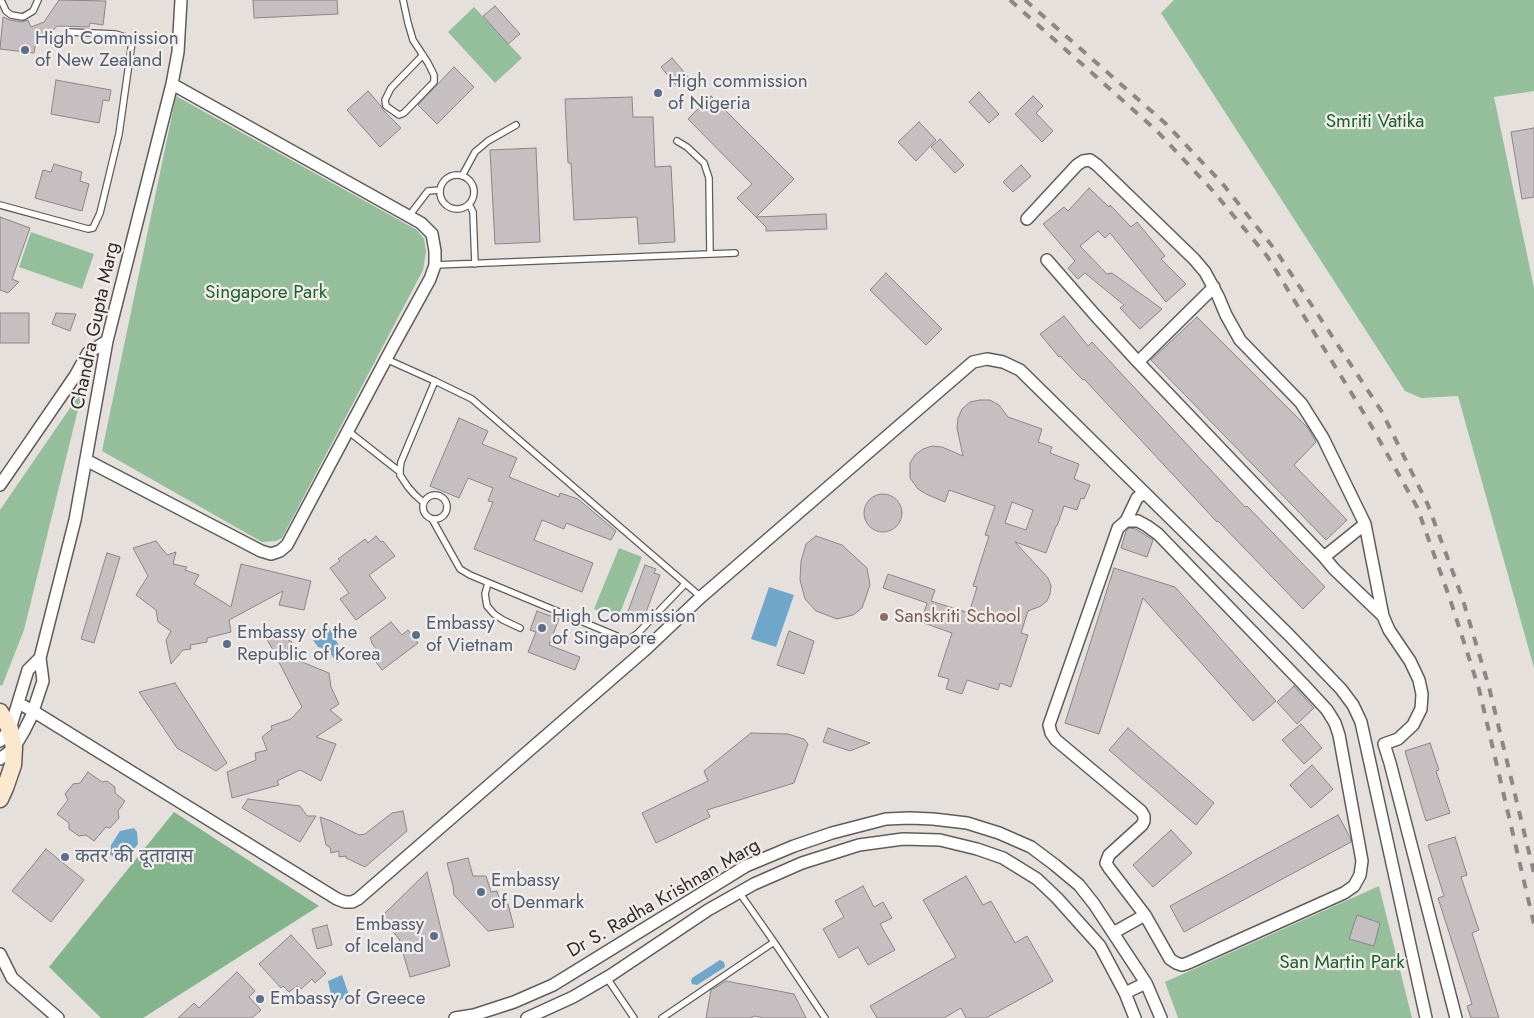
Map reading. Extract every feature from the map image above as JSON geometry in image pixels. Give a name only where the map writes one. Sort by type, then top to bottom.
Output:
[{"type":"main road","points":[[0,712],[13,765],[0,799]]},
{"type":"street","name":"Chandra Gupta Marg","points":[[40,658],[75,520],[107,341],[172,84],[178,52],[181,0]]},
{"type":"street","points":[[86,460],[262,551],[271,554],[280,551],[287,545],[430,279],[434,265],[435,251],[432,234],[421,223],[172,84]]},
{"type":"street","points":[[1027,218],[1077,165],[1083,161],[1090,160],[1194,259],[1214,287],[1226,316],[1240,340],[1301,403],[1312,419],[1347,485],[1365,524],[1383,616],[1389,630],[1410,661],[1419,680],[1422,694],[1421,709],[1413,725],[1398,739],[1384,744],[1366,746]]},
{"type":"street","points":[[1048,260],[1138,362],[1334,569],[1383,616]]},
{"type":"street","points":[[1138,362],[1214,287]]},
{"type":"street","points":[[0,485],[88,353],[107,341]]},
{"type":"street","points":[[18,703],[337,899],[352,902],[358,899],[646,649],[701,597],[973,362],[986,359],[1003,362],[1020,370],[1282,628],[1341,689],[1353,705],[1361,722],[1426,1018]]},
{"type":"street","points":[[1126,521],[1138,522],[1158,534],[1327,710],[1335,723],[1339,735],[1362,861],[1360,875],[1354,886],[1344,893],[1182,965],[1170,959],[1145,915],[1106,864],[1110,855],[1142,825],[1144,816],[1141,811],[1056,740],[1049,725],[1118,528],[1126,521],[1137,498],[1144,493]]},
{"type":"street","points":[[1324,557],[1365,524]]},
{"type":"street","points":[[0,759],[8,740],[28,670],[40,658]]},
{"type":"street","points":[[8,740],[28,724],[43,681],[40,658]]},
{"type":"street","points":[[1384,744],[1456,1018]]},
{"type":"street","name":"Dr S. Radha Krishnan Marg","points":[[455,1018],[474,1015],[514,1002],[553,985],[746,866],[832,833],[886,819],[932,819],[967,823],[999,833],[1031,847],[1079,885],[1094,904],[1146,982],[1160,1018]]},
{"type":"street","points":[[930,840],[932,819]]},
{"type":"street","name":"Dr S. Radha Krishnan Marg","points":[[527,1018],[573,997],[607,978],[708,910],[754,884],[802,863],[859,844],[903,839],[940,840],[977,849],[1003,858],[1037,879],[1057,898],[1100,946],[1125,993],[1135,1018]]},
{"type":"street","points":[[746,866],[754,884]]},
{"type":"street","points":[[1113,933],[1145,915]]},
{"type":"street","points":[[0,954],[12,978]]},
{"type":"street","points":[[0,973],[12,978],[58,1018]]},
{"type":"street","points":[[1125,993],[1146,982]]},
{"type":"lane","points":[[1,0],[6,11],[11,15],[23,16],[33,11],[38,0]]},
{"type":"lane","points":[[403,0],[413,40],[423,55],[434,75],[434,82],[404,113],[399,115],[386,106],[385,100],[391,88],[423,55]]},
{"type":"lane","points":[[0,206],[88,229],[93,228],[100,212],[119,134],[132,42],[126,36],[115,34],[69,32]]},
{"type":"lane","points":[[462,176],[474,152],[488,141],[516,125]]},
{"type":"lane","points":[[677,141],[687,147],[704,163],[709,178],[710,254]]},
{"type":"lane","points":[[456,175],[467,179],[473,188],[474,194],[470,204],[460,209],[450,207],[442,200],[440,190],[442,184],[456,175]]},
{"type":"lane","points":[[409,216],[428,191],[440,190]]},
{"type":"lane","points":[[470,204],[473,212],[474,264]]},
{"type":"lane","points":[[434,265],[735,253]]},
{"type":"lane","points":[[386,359],[472,399],[701,597]]},
{"type":"lane","points":[[424,502],[415,495],[400,475],[400,472],[401,462],[436,381]]},
{"type":"lane","points":[[348,431],[400,472]]},
{"type":"lane","points":[[432,519],[443,517],[448,510],[447,501],[437,494],[429,496],[424,502],[423,510],[432,519],[460,570],[624,639],[631,638],[638,633],[685,584]]},
{"type":"lane","points":[[488,583],[485,594],[487,606],[494,614],[520,628]]},
{"type":"lane","points":[[739,892],[825,1018]]},
{"type":"lane","points":[[662,1018],[774,942]]},
{"type":"lane","points":[[607,978],[634,1018]]},
{"type":"green space","name":"Smriti Vatika","points":[[1174,0],[1534,0],[1534,91],[1494,97],[1534,288],[1534,668],[1458,396],[1421,398],[1405,391],[1161,13]]},
{"type":"green space","points":[[474,7],[522,58],[495,83],[448,32]]},
{"type":"green space","name":"Singapore Park","points":[[176,96],[417,230],[424,239],[426,252],[423,270],[282,538],[276,541],[262,542],[102,451]]},
{"type":"green space","points":[[31,232],[94,254],[82,289],[19,267]]},
{"type":"green space","points":[[83,389],[24,630],[2,686],[0,685],[0,510]]},
{"type":"green space","points":[[619,548],[642,557],[618,618],[594,609]]},
{"type":"green space","points":[[174,812],[319,906],[143,1018],[101,1018],[49,967]]},
{"type":"green space","name":"San Martin Park","points":[[1379,886],[1412,1018],[1178,1018],[1165,982]]},
{"type":"water","points":[[769,587],[794,595],[776,647],[751,639]]},
{"type":"water","points":[[328,626],[346,658],[337,663],[328,650],[318,647],[313,640]]},
{"type":"water","points":[[134,828],[137,832],[138,844],[128,856],[116,860],[110,854],[111,845],[120,831]]},
{"type":"water","points":[[720,960],[724,962],[725,967],[697,985],[692,984],[692,978]]},
{"type":"water","points":[[342,975],[349,995],[333,1004],[328,981]]},
{"type":"building","points":[[59,0],[106,1],[103,25],[90,23],[89,27],[57,26],[50,34],[36,41],[34,53],[0,49],[3,17],[22,22],[28,20],[31,27],[44,22]]},
{"type":"building","points":[[253,0],[337,0],[338,14],[254,18]]},
{"type":"building","points":[[495,6],[520,34],[508,44],[483,16]]},
{"type":"building","points":[[672,58],[690,79],[679,89],[661,67]]},
{"type":"building","points":[[454,67],[474,87],[437,124],[418,105]]},
{"type":"building","points":[[56,80],[111,90],[109,101],[103,100],[99,123],[51,114]]},
{"type":"building","points":[[368,91],[382,109],[401,128],[380,147],[347,110]]},
{"type":"building","points":[[979,92],[999,114],[989,123],[969,102]]},
{"type":"building","points":[[711,96],[794,179],[756,217],[737,198],[752,184],[688,119]]},
{"type":"building","points":[[1033,96],[1043,106],[1036,113],[1053,131],[1042,142],[1015,114]]},
{"type":"building","points":[[632,97],[633,117],[653,117],[655,167],[671,166],[675,242],[639,244],[637,217],[574,220],[571,163],[568,163],[565,99]]},
{"type":"building","points":[[919,122],[936,140],[916,161],[898,142]]},
{"type":"building","points":[[1534,128],[1534,197],[1522,199],[1511,132]]},
{"type":"building","points":[[940,139],[964,165],[955,173],[931,147]]},
{"type":"building","points":[[536,148],[540,242],[495,244],[490,150]]},
{"type":"building","points":[[54,164],[82,172],[80,181],[89,184],[82,211],[35,198],[43,170],[51,172]]},
{"type":"building","points":[[1021,165],[1031,176],[1013,192],[1003,182]]},
{"type":"building","points":[[1089,188],[1109,207],[1110,205],[1131,227],[1137,222],[1165,256],[1161,259],[1186,284],[1166,302],[1110,233],[1105,238],[1098,231],[1080,246],[1107,274],[1112,273],[1162,309],[1140,329],[1120,308],[1124,305],[1085,273],[1078,279],[1068,268],[1075,261],[1043,224],[1064,207],[1068,211]]},
{"type":"building","points":[[826,214],[827,229],[766,231],[766,227],[756,217]]},
{"type":"building","points":[[0,217],[30,228],[12,279],[19,282],[8,293],[0,290]]},
{"type":"building","points":[[886,273],[942,329],[926,345],[870,290]]},
{"type":"building","points":[[0,313],[29,313],[29,343],[0,343]]},
{"type":"building","points":[[56,313],[76,314],[70,331],[52,324]]},
{"type":"building","points":[[1064,316],[1088,346],[1092,342],[1245,507],[1247,506],[1325,587],[1303,609],[1217,522],[1084,379],[1059,357],[1040,334]]},
{"type":"building","points":[[1197,317],[1308,428],[1316,442],[1294,465],[1347,520],[1326,540],[1151,360]]},
{"type":"building","points":[[990,400],[999,405],[1008,417],[1042,429],[1038,442],[1052,447],[1050,453],[1079,464],[1074,479],[1090,485],[1084,499],[1081,498],[1077,510],[1064,506],[1046,553],[1015,542],[1048,578],[1051,586],[1047,601],[1041,606],[1028,611],[1021,633],[1028,635],[1011,687],[1000,683],[998,690],[967,680],[962,694],[946,689],[949,679],[938,676],[952,633],[921,622],[927,603],[883,588],[888,574],[935,590],[931,601],[969,613],[977,587],[973,586],[989,536],[985,535],[995,506],[949,490],[945,502],[926,494],[918,489],[910,478],[910,463],[915,455],[923,449],[932,446],[942,447],[963,456],[957,428],[958,418],[962,409],[970,402]],"holes":[[[1012,502],[1033,510],[1026,530],[1005,523]]]},
{"type":"building","points":[[459,418],[488,431],[482,444],[517,458],[509,477],[559,497],[560,493],[578,499],[616,531],[611,540],[566,523],[564,529],[542,520],[534,540],[593,563],[582,592],[474,549],[493,502],[488,501],[493,488],[468,478],[459,498],[430,486]]},
{"type":"building","points":[[883,494],[897,499],[902,513],[897,527],[883,532],[869,527],[864,513],[869,499]]},
{"type":"building","points":[[1129,528],[1136,529],[1153,540],[1147,557],[1121,548],[1126,531]]},
{"type":"building","points":[[376,536],[381,542],[383,541],[395,556],[369,575],[386,598],[356,620],[340,599],[349,593],[330,568],[340,561],[338,559],[365,539],[368,543]]},
{"type":"building","points":[[816,536],[842,545],[867,568],[870,585],[862,608],[853,615],[837,619],[816,611],[805,599],[800,580],[801,561],[806,544]]},
{"type":"building","points":[[156,541],[167,555],[176,552],[173,564],[187,567],[185,570],[199,575],[194,584],[231,607],[241,564],[311,581],[304,610],[279,605],[283,591],[229,620],[231,632],[207,638],[207,642],[190,645],[191,649],[183,650],[171,664],[166,640],[171,631],[158,622],[156,610],[136,595],[148,576],[133,548]]},
{"type":"building","points":[[107,553],[120,557],[94,643],[81,639]]},
{"type":"building","points":[[645,565],[656,569],[654,573],[660,575],[643,620],[627,614]]},
{"type":"building","points":[[1114,568],[1175,587],[1276,701],[1253,721],[1143,598],[1099,734],[1065,723]]},
{"type":"building","points":[[537,611],[559,619],[549,645],[580,657],[575,670],[528,652],[536,632],[530,630]]},
{"type":"building","points":[[391,622],[402,635],[408,630],[418,643],[382,670],[373,658],[379,653],[370,638]]},
{"type":"building","points":[[271,628],[285,635],[285,638],[292,642],[285,655],[329,673],[331,687],[339,704],[330,710],[342,720],[316,737],[336,744],[321,781],[300,770],[277,781],[279,785],[232,798],[227,772],[256,760],[255,753],[267,750],[262,737],[272,729],[271,726],[291,719],[302,707],[267,639]]},
{"type":"building","points":[[789,631],[814,641],[804,674],[777,665]]},
{"type":"building","points":[[175,683],[227,763],[216,771],[177,748],[139,692]]},
{"type":"building","points":[[1294,686],[1314,708],[1297,724],[1277,702]]},
{"type":"building","points":[[1301,724],[1322,748],[1304,764],[1282,740]]},
{"type":"building","points":[[828,728],[870,743],[850,751],[823,742]]},
{"type":"building","points":[[1128,728],[1214,803],[1196,825],[1109,750]]},
{"type":"building","points":[[751,733],[788,734],[804,739],[808,744],[794,783],[707,810],[710,817],[656,843],[642,813],[708,781],[704,771]]},
{"type":"building","points":[[1430,743],[1439,770],[1436,771],[1450,813],[1426,821],[1405,751]]},
{"type":"building","points":[[1312,765],[1333,789],[1311,808],[1290,785]]},
{"type":"building","points":[[88,772],[102,782],[107,781],[115,787],[115,793],[125,801],[118,811],[119,818],[110,828],[106,827],[94,841],[86,835],[79,836],[69,829],[69,823],[57,814],[68,800],[65,794],[73,784],[80,783]]},
{"type":"building","points":[[248,799],[300,806],[307,816],[316,816],[300,842],[242,808]]},
{"type":"building","points":[[403,811],[407,831],[365,867],[346,858],[346,856],[339,857],[339,851],[331,853],[330,847],[326,845],[320,817],[359,835],[365,834],[392,813]]},
{"type":"building","points":[[1338,815],[1351,842],[1184,932],[1170,906]]},
{"type":"building","points":[[1171,830],[1192,853],[1153,887],[1133,865]]},
{"type":"building","points":[[1455,837],[1467,875],[1461,877],[1479,930],[1472,933],[1499,1018],[1471,1018],[1467,1006],[1472,1004],[1438,898],[1444,896],[1428,845]]},
{"type":"building","points":[[46,849],[84,880],[51,922],[12,891]]},
{"type":"building","points":[[468,858],[473,876],[486,876],[491,892],[497,891],[501,905],[508,904],[514,927],[488,931],[454,895],[447,863]]},
{"type":"building","points":[[427,872],[450,966],[410,977],[399,939],[381,917]]},
{"type":"building","points":[[966,876],[983,905],[991,901],[1015,943],[1027,936],[1053,981],[986,1018],[966,1018],[961,1008],[944,1018],[877,1018],[870,1006],[956,957],[923,900]]},
{"type":"building","points":[[863,886],[874,907],[883,902],[892,918],[880,924],[895,950],[868,965],[858,947],[839,958],[823,929],[844,917],[835,901]]},
{"type":"building","points":[[1357,915],[1380,923],[1374,946],[1349,939]]},
{"type":"building","points":[[327,925],[332,945],[317,949],[312,929]]},
{"type":"building","points":[[291,935],[326,973],[315,983],[312,979],[301,989],[297,986],[289,992],[283,986],[281,988],[259,964]]},
{"type":"building","points":[[237,972],[255,991],[249,997],[261,1010],[252,1018],[178,1018],[194,1003],[199,1008]]},
{"type":"building","points":[[726,981],[794,994],[806,1018],[763,1018],[755,1016],[750,1018],[706,1018],[711,990]]},
{"type":"railway","points":[[1010,0],[1157,131],[1213,191],[1267,256],[1368,420],[1417,507],[1450,599],[1479,689],[1534,924]]},
{"type":"railway","points":[[1025,0],[1165,123],[1222,183],[1276,251],[1382,412],[1428,505],[1462,597],[1489,687],[1534,873]]},
{"type":"place","name":"High Commission of New Zealand","points":[[25,50]]},
{"type":"place","name":"High commission of Nigeria","points":[[658,93]]},
{"type":"place","name":"Sanskriti School","points":[[884,617]]},
{"type":"place","name":"High Commission of Singapore","points":[[542,628]]},
{"type":"place","name":"Embassy of Vietnam","points":[[416,635]]},
{"type":"place","name":"Embassy of the Republic of Korea","points":[[227,644]]},
{"type":"place","name":"कतर की दूतावास","points":[[65,857]]},
{"type":"place","name":"Embassy of Denmark","points":[[481,892]]},
{"type":"place","name":"Embassy of Iceland","points":[[434,936]]},
{"type":"place","name":"Embassy of Greece","points":[[260,999]]}]
